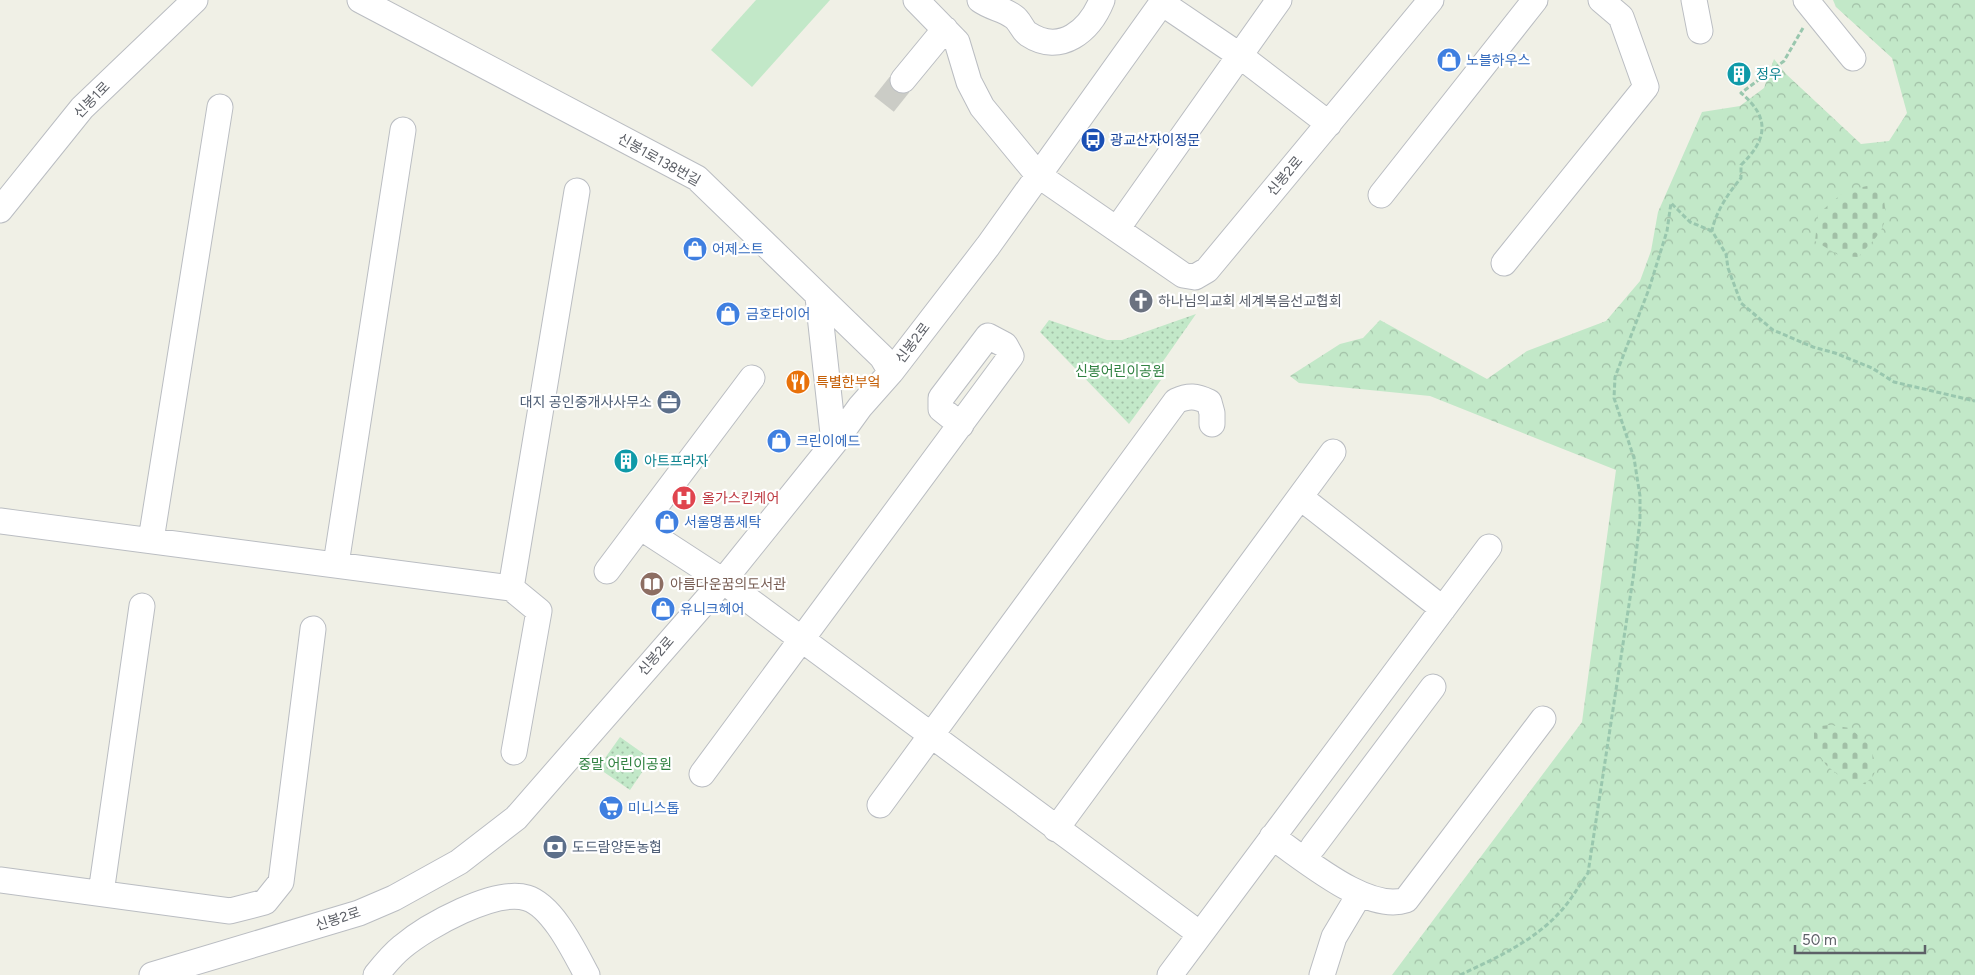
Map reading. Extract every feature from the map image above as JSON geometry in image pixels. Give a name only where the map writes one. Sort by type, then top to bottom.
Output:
[{"type":"street","name":"신봉1로","points":[[0,210],[82,108],[195,0]]},
{"type":"street","name":"신봉1로138번길","points":[[360,0],[406,26],[697,178],[882,357],[891,372]]},
{"type":"street","points":[[916,0],[957,42],[969,82],[982,107],[1038,175]]},
{"type":"street","points":[[980,0],[1016,18],[1027,34],[1044,42],[1067,42],[1080,33],[1097,12],[1102,0]]},
{"type":"street","points":[[1117,229],[1279,0]]},
{"type":"street","name":"신봉2로","points":[[1038,175],[1182,275],[1195,277],[1207,270],[1432,0]]},
{"type":"street","points":[[1382,195],[1535,0]]},
{"type":"street","points":[[1504,263],[1646,87],[1621,17],[1601,0]]},
{"type":"street","points":[[1694,0],[1700,31]]},
{"type":"street","points":[[1163,1],[1239,55],[1329,124]]},
{"type":"street","name":"신봉2로","points":[[152,975],[179,972],[360,913],[394,898],[459,862],[516,818],[723,581],[860,407],[891,372],[988,246],[1163,1]]},
{"type":"street","points":[[1810,6],[1853,58]]},
{"type":"street","points":[[903,80],[945,29]]},
{"type":"street","points":[[150,540],[220,107]]},
{"type":"street","points":[[336,564],[403,130]]},
{"type":"street","points":[[512,588],[577,191]]},
{"type":"street","points":[[818,297],[834,442]]},
{"type":"street","points":[[607,571],[752,378]]},
{"type":"street","points":[[880,805],[933,737],[1176,401],[1187,396],[1198,396],[1209,402],[1212,424]]},
{"type":"street","points":[[702,774],[961,425]]},
{"type":"street","points":[[1056,829],[1333,452]]},
{"type":"street","points":[[1300,497],[1443,609]]},
{"type":"street","points":[[0,521],[512,588],[538,611],[514,752]]},
{"type":"street","points":[[640,527],[723,581],[1200,934]]},
{"type":"street","points":[[1170,975],[1489,547]]},
{"type":"street","points":[[101,893],[142,606]]},
{"type":"street","points":[[0,880],[230,911],[264,902],[281,882],[313,629]]},
{"type":"street","points":[[1313,847],[1433,687]]},
{"type":"street","points":[[1374,702],[1405,724]]},
{"type":"street","points":[[1272,837],[1359,895],[1395,904],[1406,900],[1543,719]]},
{"type":"street","points":[[1298,804],[1330,823]]},
{"type":"street","points":[[1322,975],[1334,937],[1359,895]]},
{"type":"street","points":[[376,975],[401,947],[431,926],[465,910],[504,896],[528,898],[546,910],[587,975]]},
{"type":"path","points":[[1712,231],[1714,219],[1731,190],[1741,178],[1741,165],[1753,153],[1764,124],[1757,110],[1741,93],[1784,61],[1810,6]]},
{"type":"path","points":[[1460,975],[1512,951],[1545,926],[1565,906],[1588,873],[1640,520],[1640,496],[1634,458],[1614,398],[1615,377],[1649,289],[1667,231],[1671,203],[1690,222],[1712,231],[1726,254],[1728,268],[1741,303],[1773,330],[1813,347],[1835,353],[1872,368],[1894,382],[1922,387],[1975,401]]},
{"type":"green space","points":[[756,0],[830,0],[752,87],[711,50]]},
{"type":"green space","points":[[1833,0],[1975,0],[1975,975],[1392,975],[1582,722],[1616,470],[1430,396],[1299,383],[1290,376],[1340,344],[1363,338],[1380,320],[1487,379],[1527,351],[1606,321],[1640,281],[1651,251],[1658,212],[1702,112],[1740,106],[1764,88],[1774,59],[1786,74],[1861,144],[1889,141],[1907,113],[1892,58],[1836,7]]},
{"type":"green space","points":[[1867,186],[1883,195],[1885,216],[1881,230],[1858,257],[1840,256],[1815,241],[1818,214],[1845,191]]},
{"type":"green space","name":"신봉어린이공원","points":[[1196,314],[1150,380],[1161,380],[1129,424],[1040,332],[1049,320],[1107,340],[1122,340]]},
{"type":"green space","points":[[1829,725],[1850,728],[1869,745],[1877,767],[1873,776],[1865,784],[1842,778],[1826,765],[1814,747],[1814,727]]},
{"type":"green space","name":"중말 어린이공원","points":[[620,737],[651,759],[630,790],[598,768]]},
{"type":"tunnel","points":[[884,104],[903,80]]},
{"type":"place","name":"노블하우스","points":[[1449,60]]},
{"type":"place","name":"정우","points":[[1739,74]]},
{"type":"place","name":"광교산자이정문","points":[[1093,140]]},
{"type":"place","name":"어제스트","points":[[695,249]]},
{"type":"place","name":"하나님의교회 세계복음선교협회","points":[[1141,301]]},
{"type":"place","name":"금호타이어","points":[[728,314]]},
{"type":"place","name":"특별한부엌","points":[[798,382]]},
{"type":"place","name":"대지 공인중개사사무소","points":[[669,402]]},
{"type":"place","name":"크린이에드","points":[[779,441]]},
{"type":"place","name":"아트프라자","points":[[626,461]]},
{"type":"place","name":"올가스킨케어","points":[[684,498]]},
{"type":"place","name":"서울명품세탁","points":[[667,522]]},
{"type":"place","name":"아름다운꿈의도서관","points":[[652,584]]},
{"type":"place","name":"유니크헤어","points":[[663,609]]},
{"type":"place","name":"미니스톱","points":[[611,808]]},
{"type":"place","name":"도드람양돈농협","points":[[555,847]]}]
